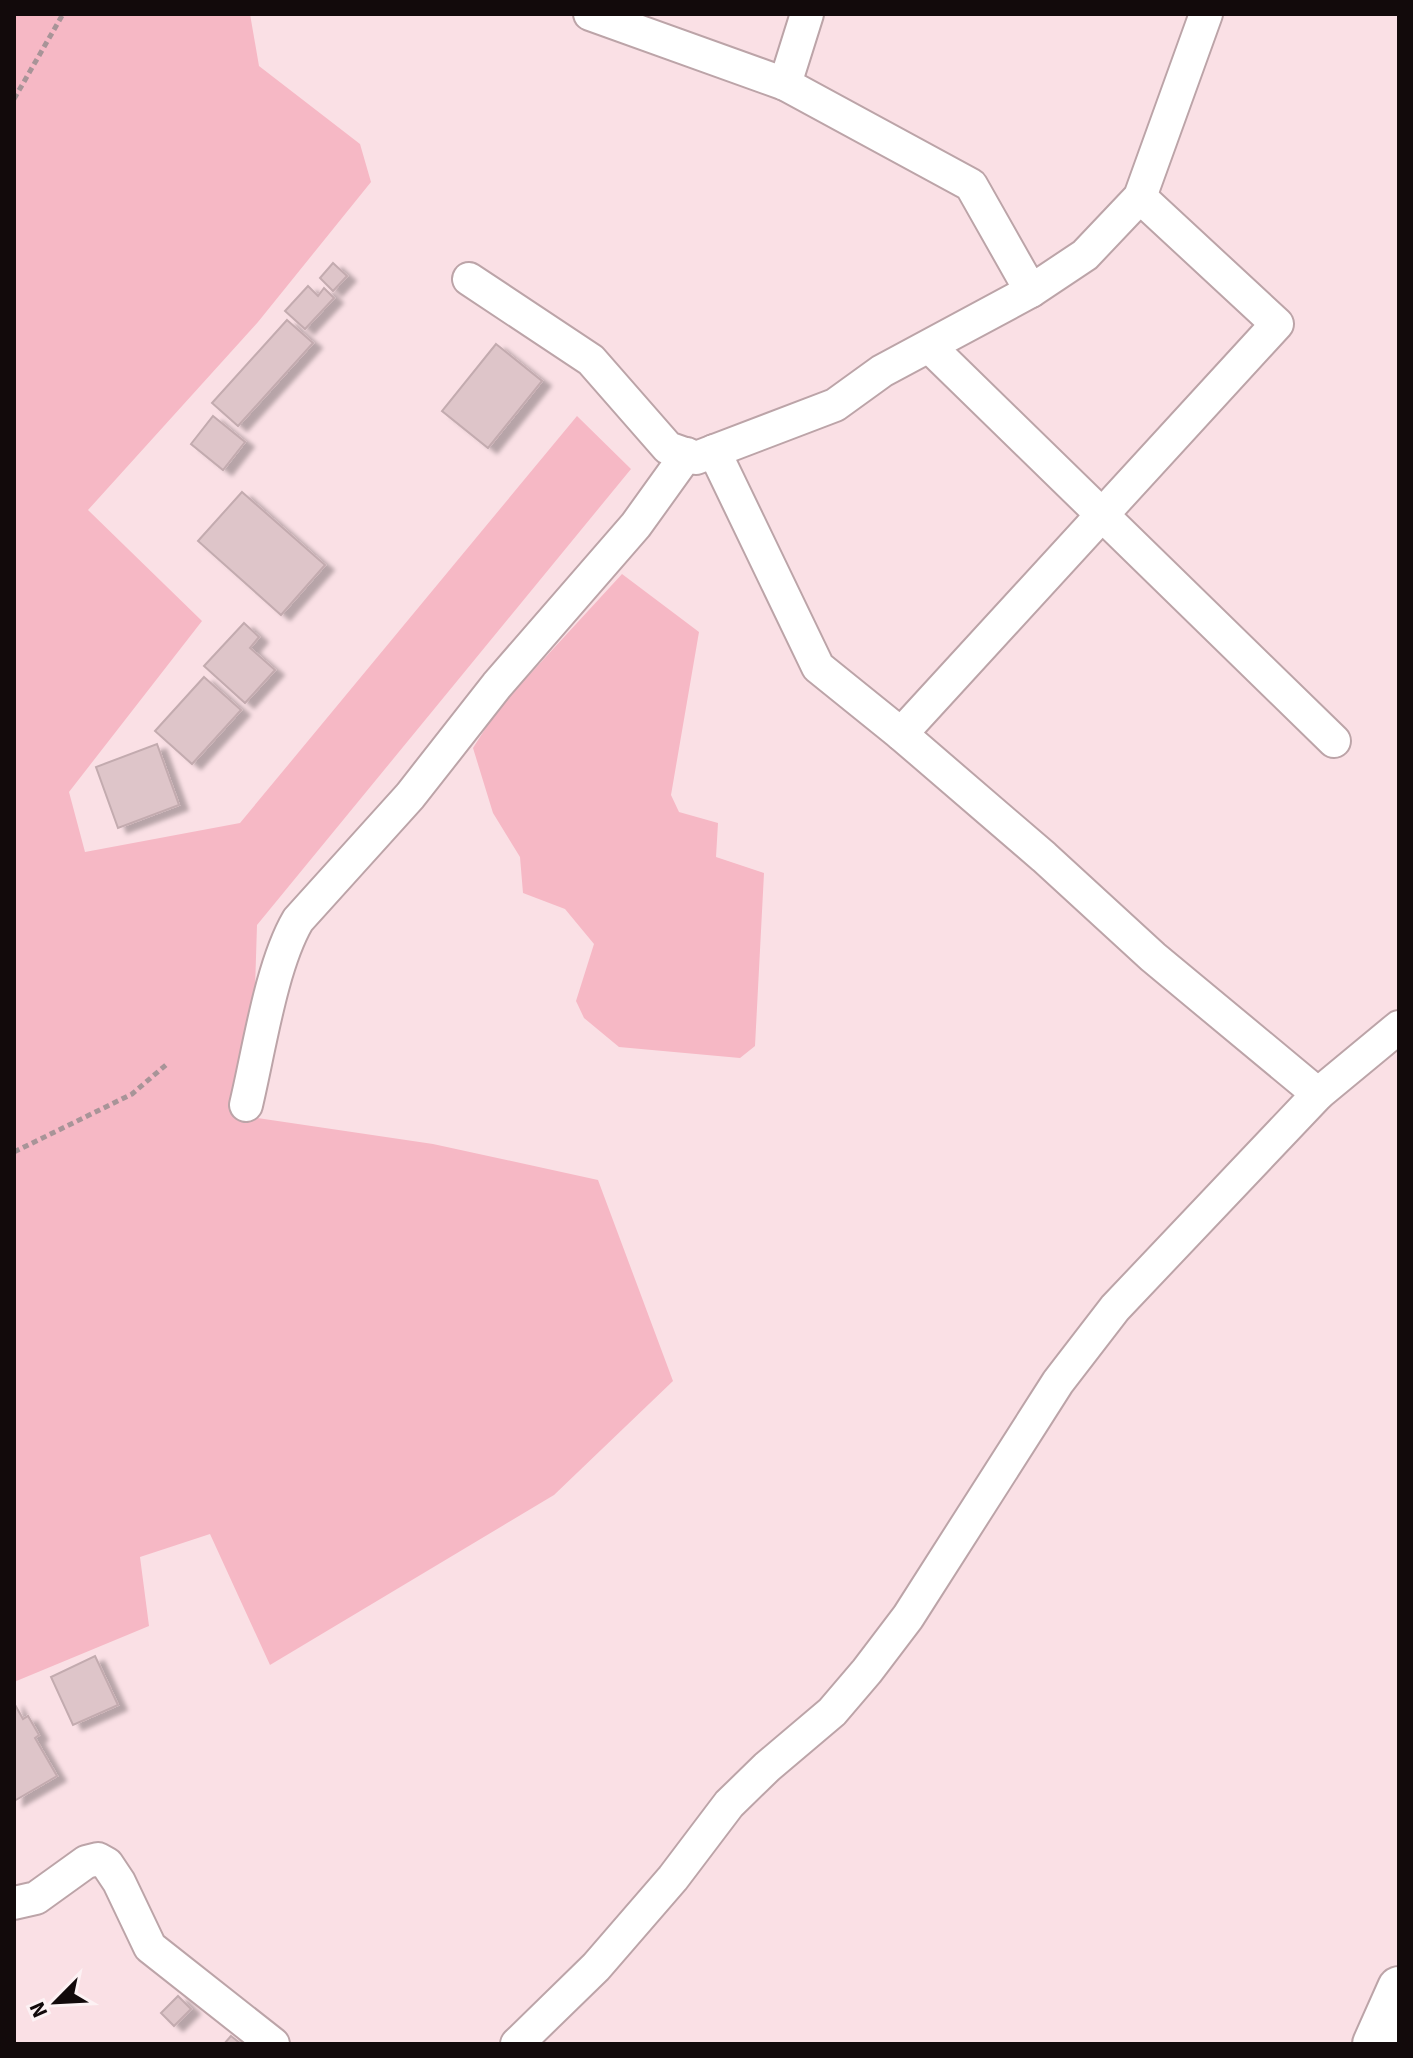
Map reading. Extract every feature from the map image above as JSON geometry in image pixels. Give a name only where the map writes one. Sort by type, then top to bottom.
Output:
[{"type":"street","points":[[590,14],[785,84],[971,185],[1031,291]]},
{"type":"street","points":[[785,84],[807,14]]},
{"type":"street","points":[[469,279],[591,360],[668,448],[700,453],[835,405],[882,371],[1031,291],[1085,255],[1140,197],[1206,14]]},
{"type":"street","points":[[901,734],[1277,324],[1140,197]]},
{"type":"street","points":[[930,347],[1334,741]]},
{"type":"street","points":[[700,453],[818,667],[1044,857],[1153,957],[1318,1094]]},
{"type":"street","points":[[246,1105],[277,976],[288,937],[298,920],[410,796],[497,685],[700,453]]},
{"type":"street","points":[[517,2044],[596,1967],[673,1878],[729,1804],[832,1712],[867,1671],[908,1617],[1058,1382],[1105,1321],[1318,1094],[1399,1027]]},
{"type":"street","points":[[14,1903],[36,1898],[86,1862],[98,1859],[107,1864],[119,1882],[150,1947],[273,2044]]},
{"type":"street","points":[[1374,2044],[1399,1988]]},
{"type":"path","points":[[14,99],[63,14]]},
{"type":"path","points":[[14,1152],[132,1094],[167,1064]]},
{"type":"shaded area","points":[[14,14],[250,14],[259,66],[360,144],[371,182],[258,322],[88,510],[202,621],[69,792],[85,852],[240,823],[577,416],[631,469],[257,925],[251,1117],[433,1144],[598,1180],[673,1381],[554,1495],[270,1665],[210,1534],[140,1557],[149,1626],[14,1682]]},
{"type":"shaded area","points":[[622,574],[699,632],[671,795],[679,812],[718,823],[716,857],[764,873],[755,1046],[740,1058],[619,1047],[584,1018],[576,1001],[594,944],[565,909],[523,893],[520,857],[493,813],[473,748],[497,710]]},
{"type":"building","points":[[333,263],[347,276],[333,291],[320,278]]},
{"type":"building","points":[[308,286],[318,296],[324,288],[334,298],[305,329],[285,311]]},
{"type":"building","points":[[287,320],[313,343],[238,426],[212,403]]},
{"type":"building","points":[[496,344],[542,381],[488,448],[442,411]]},
{"type":"building","points":[[213,416],[245,442],[223,470],[191,444]]},
{"type":"building","points":[[242,492],[325,565],[281,615],[198,541]]},
{"type":"building","points":[[244,623],[259,637],[250,648],[275,670],[245,703],[204,666]]},
{"type":"building","points":[[204,677],[241,710],[192,764],[155,731]]},
{"type":"building","points":[[157,744],[179,805],[118,828],[96,767]]},
{"type":"building","points":[[95,1656],[118,1705],[73,1725],[51,1677]]},
{"type":"building","points":[[14,1703],[23,1719],[28,1716],[39,1735],[35,1738],[57,1776],[14,1801]]},
{"type":"building","points":[[178,1996],[191,2009],[174,2026],[161,2013]]},
{"type":"building","points":[[231,2036],[241,2044],[224,2044]]}]
